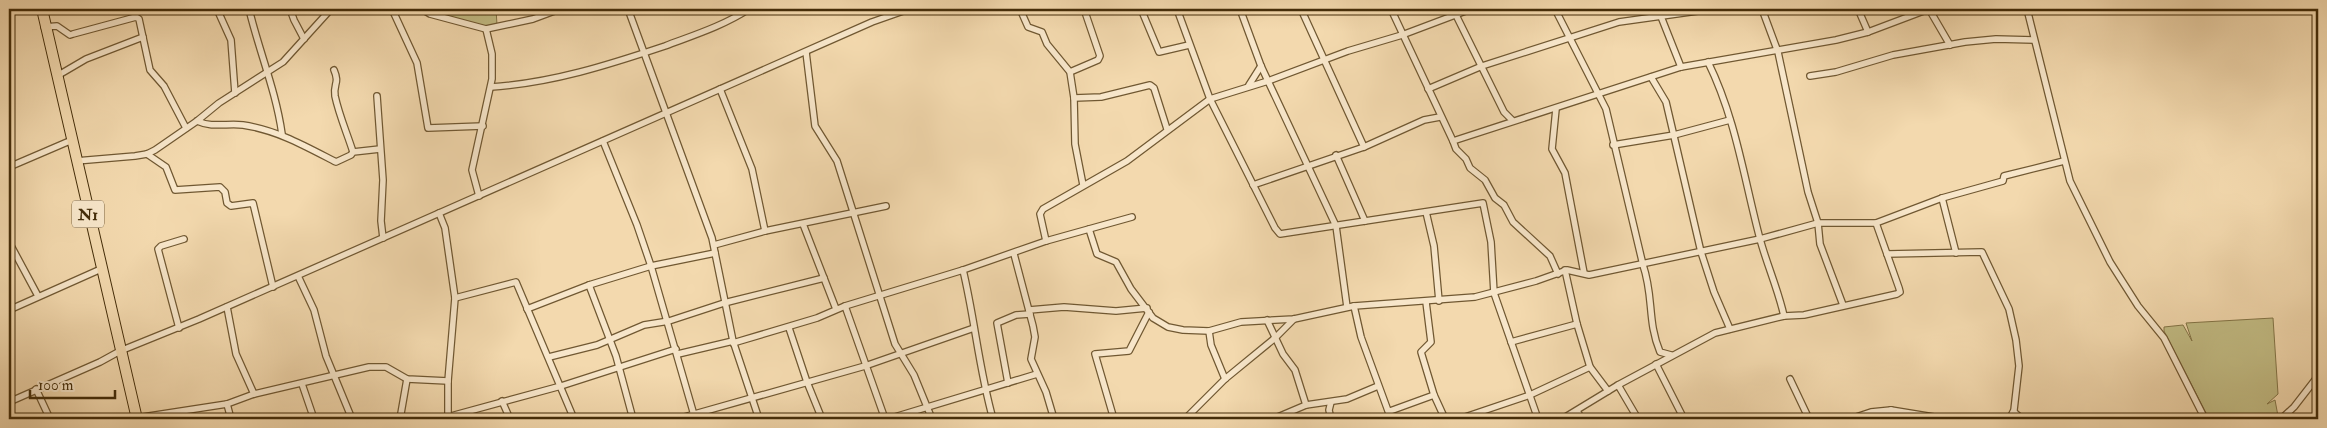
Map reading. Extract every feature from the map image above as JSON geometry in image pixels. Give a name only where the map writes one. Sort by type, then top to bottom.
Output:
[{"type":"highway","name":"N1","points":[[42,9],[44,26],[136,419]]},
{"type":"street","points":[[217,9],[231,40],[235,93]]},
{"type":"street","points":[[249,9],[278,107],[282,134]]},
{"type":"street","points":[[290,9],[304,39]]},
{"type":"street","points":[[76,161],[147,154],[283,62],[331,9]]},
{"type":"street","points":[[392,9],[417,63],[428,128],[483,126]]},
{"type":"street","points":[[422,9],[430,14],[486,29],[532,19],[560,9]]},
{"type":"street","points":[[628,9],[714,245],[733,342],[759,419]]},
{"type":"street","points":[[491,87],[559,78],[708,31],[749,9]]},
{"type":"street","points":[[9,402],[100,362],[120,351],[179,328],[273,287],[872,22],[909,9]]},
{"type":"street","points":[[1020,9],[1028,28],[1042,32],[1047,44],[1070,72],[1074,98],[1075,144],[1083,185]]},
{"type":"street","points":[[1070,72],[1098,60],[1100,56],[1084,9]]},
{"type":"street","points":[[1141,9],[1160,52],[1189,45]]},
{"type":"street","points":[[1177,9],[1210,99],[1275,228],[1280,234],[1483,203],[1490,242],[1494,293],[1538,419]]},
{"type":"street","points":[[1301,9],[1364,147]]},
{"type":"street","points":[[1391,9],[1456,149],[1466,159],[1470,168],[1485,180],[1495,198],[1504,205],[1513,222],[1550,256],[1558,274]]},
{"type":"street","points":[[1046,241],[1040,214],[1083,185],[1127,161],[1167,129],[1210,99],[1402,35],[1455,12],[1471,9]]},
{"type":"street","points":[[1555,9],[1606,109],[1613,145],[1632,212],[1650,292],[1652,332],[1660,352],[1674,355]]},
{"type":"street","points":[[1658,9],[1681,67]]},
{"type":"street","points":[[1428,88],[1482,66],[1630,19],[1712,9]]},
{"type":"street","points":[[1762,9],[1778,52],[1808,192],[1818,223],[1820,244],[1843,304]]},
{"type":"street","points":[[1858,9],[1868,32]]},
{"type":"street","points":[[1453,141],[1512,120],[1556,110],[1681,67],[1829,42],[1868,32],[1929,9],[1950,45]]},
{"type":"street","points":[[2027,9],[2070,181],[2110,262],[2138,306],[2164,338],[2205,419]]},
{"type":"street","points":[[1243,10],[1261,66],[1336,226],[1346,307]]},
{"type":"street","points":[[1455,12],[1504,112],[1512,120]]},
{"type":"street","points":[[44,26],[57,26],[70,35],[136,17],[141,21],[142,37],[150,70],[164,86],[186,128]]},
{"type":"street","points":[[479,196],[472,170],[491,87],[492,54],[486,29]]},
{"type":"street","points":[[57,76],[86,59],[142,37]]},
{"type":"street","points":[[1810,76],[1836,72],[1893,55],[1950,45],[1996,39],[2034,40]]},
{"type":"street","points":[[806,52],[816,126],[837,161],[895,344],[914,375],[932,419]]},
{"type":"street","points":[[1708,62],[1723,96],[1760,239],[1784,316]]},
{"type":"street","points":[[1249,85],[1261,66]]},
{"type":"street","points":[[334,70],[338,79],[335,93],[353,152]]},
{"type":"street","points":[[1651,77],[1664,98],[1701,252],[1714,292],[1730,329]]},
{"type":"street","points":[[1074,98],[1101,96],[1150,85],[1154,88],[1167,129]]},
{"type":"street","points":[[720,89],[752,169],[765,231]]},
{"type":"street","points":[[376,96],[383,180],[381,221],[383,238]]},
{"type":"street","points":[[1556,110],[1552,149],[1565,173],[1584,273]]},
{"type":"street","points":[[1253,185],[1336,155],[1364,147],[1424,120],[1440,117]]},
{"type":"street","points":[[1613,145],[1674,135],[1730,120]]},
{"type":"street","points":[[198,121],[208,125],[241,125],[282,134],[336,162],[351,155],[353,152],[380,149]]},
{"type":"street","points":[[9,168],[72,140]]},
{"type":"street","points":[[603,141],[637,225],[651,266],[669,321],[696,417]]},
{"type":"street","points":[[147,154],[166,167],[176,190],[220,188],[225,192],[227,203],[231,206],[253,203],[273,287]]},
{"type":"street","points":[[1336,155],[1365,221]]},
{"type":"street","points":[[1089,229],[1097,254],[1116,262],[1131,289],[1157,322],[1168,327],[1209,330],[1241,322],[1294,319],[1346,307],[1439,301],[1494,293],[1558,274],[1565,270],[1589,275],[1643,266],[1760,239],[1818,223],[1876,223],[1942,198],[2003,181],[2004,176],[2064,161]]},
{"type":"street","points":[[1942,198],[1956,253]]},
{"type":"street","points":[[714,245],[765,231],[886,206]]},
{"type":"street","points":[[1426,212],[1434,246],[1439,301]]},
{"type":"street","points":[[439,213],[445,228],[455,298],[448,381],[450,412],[448,416]]},
{"type":"street","points":[[440,419],[677,352],[733,342],[789,328],[878,295],[1014,254],[1046,241],[1132,217]]},
{"type":"street","points":[[1562,419],[1656,364],[1701,340],[1730,329],[1900,292],[1876,223]]},
{"type":"street","points":[[804,224],[836,309]]},
{"type":"street","points":[[179,328],[158,249],[161,246],[184,239]]},
{"type":"street","points":[[9,242],[38,296]]},
{"type":"street","points":[[1850,419],[1871,412],[1891,410],[1936,418],[1973,419],[2007,418],[2014,412],[2019,360],[2008,309],[1982,252],[1887,254]]},
{"type":"street","points":[[527,309],[589,285],[651,266],[715,253]]},
{"type":"street","points":[[1014,254],[1035,337],[1031,359],[1046,392],[1054,419]]},
{"type":"street","points":[[9,310],[101,269]]},
{"type":"street","points":[[963,270],[972,308],[985,392],[993,419]]},
{"type":"street","points":[[1565,270],[1577,324],[1590,367],[1608,391]]},
{"type":"street","points":[[298,276],[314,310],[326,356],[352,419]]},
{"type":"street","points":[[549,357],[610,340],[644,325],[669,321],[724,303],[824,278]]},
{"type":"street","points":[[455,298],[480,293],[515,282],[549,357],[574,419]]},
{"type":"street","points":[[589,285],[610,340],[634,419]]},
{"type":"street","points":[[1426,302],[1431,342],[1421,352],[1434,395],[1445,419]]},
{"type":"street","points":[[845,306],[865,366],[887,419],[985,392],[1008,382],[1037,374]]},
{"type":"street","points":[[1354,306],[1361,337],[1378,386],[1390,410],[1391,419]]},
{"type":"street","points":[[227,307],[236,354],[254,394]]},
{"type":"street","points":[[1008,382],[997,323],[1016,315],[1064,307],[1116,311],[1148,310]]},
{"type":"street","points":[[1114,419],[1095,354],[1129,351],[1132,349],[1148,310]]},
{"type":"street","points":[[1185,419],[1225,379],[1275,338],[1294,319]]},
{"type":"street","points":[[1267,320],[1275,338],[1295,370],[1306,405]]},
{"type":"street","points":[[1511,342],[1577,324]]},
{"type":"street","points":[[789,328],[822,419]]},
{"type":"street","points":[[677,419],[696,417],[752,398],[865,366],[974,328]]},
{"type":"street","points":[[1209,330],[1211,345],[1225,379]]},
{"type":"street","points":[[1656,364],[1684,419]]},
{"type":"street","points":[[136,419],[227,404],[254,394],[377,366],[386,367],[407,380],[448,381]]},
{"type":"street","points":[[1459,419],[1530,395],[1590,367]]},
{"type":"street","points":[[1790,379],[1808,419]]},
{"type":"street","points":[[2281,419],[2294,407],[2317,379]]},
{"type":"street","points":[[400,419],[407,380]]},
{"type":"street","points":[[302,384],[314,419]]},
{"type":"street","points":[[1618,385],[1638,419]]},
{"type":"street","points":[[1273,419],[1306,405],[1354,397],[1378,386]]},
{"type":"street","points":[[36,389],[50,419]]},
{"type":"street","points":[[1390,410],[1434,395]]},
{"type":"street","points":[[502,401],[510,419]]},
{"type":"street","points":[[1330,419],[1328,410],[1332,402]]},
{"type":"street","points":[[227,404],[231,419]]},
{"type":"street","points":[[1891,410],[1892,419]]},
{"type":"street","points":[[1577,411],[1582,419]]},
{"type":"street","points":[[2014,412],[2022,419]]},
{"type":"shaded area","points":[[424,9],[496,9],[497,25],[484,27]]},
{"type":"shaded area","points":[[2273,318],[2278,394],[2267,404],[2275,400],[2278,416],[2275,419],[2209,419],[2164,331],[2164,327],[2183,325],[2192,341],[2186,323]]}]
